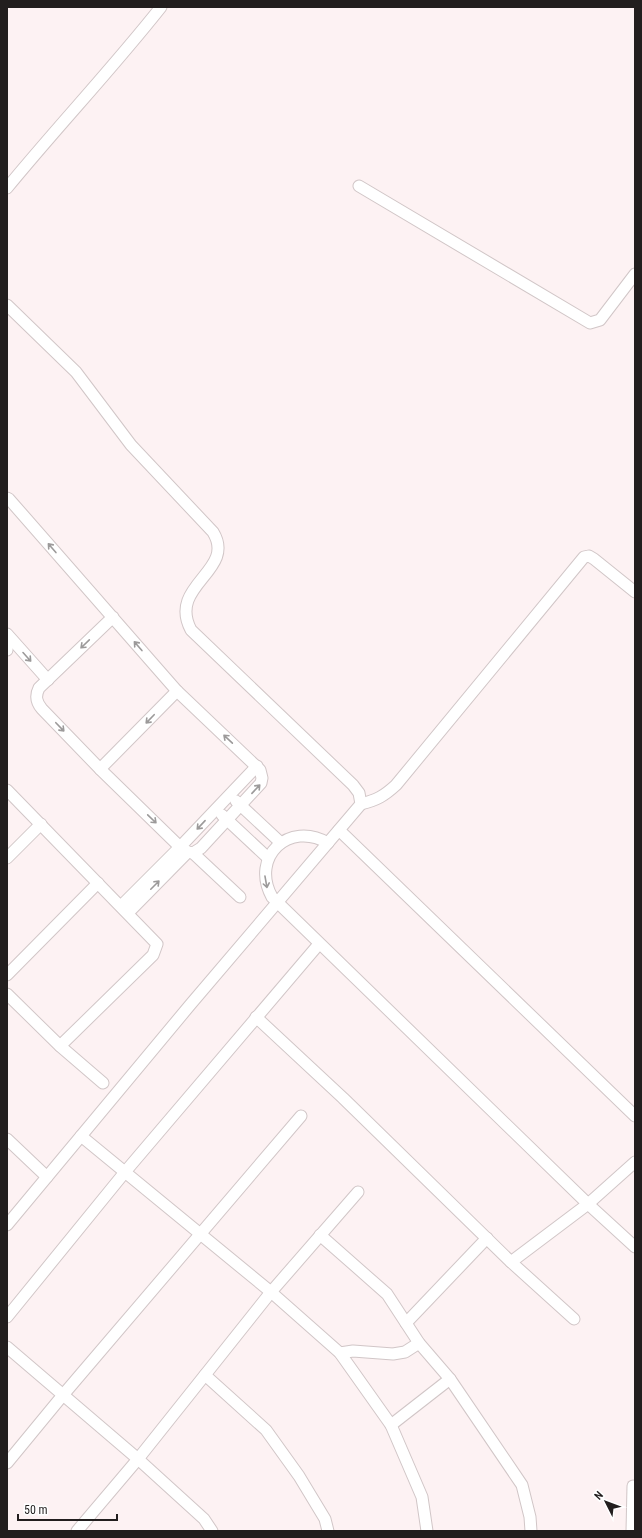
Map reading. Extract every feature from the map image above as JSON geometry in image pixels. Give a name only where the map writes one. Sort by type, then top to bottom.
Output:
[{"type":"street","points":[[7,188],[52,134],[125,53],[161,7]]},
{"type":"street","points":[[359,186],[590,323],[600,320],[635,274]]},
{"type":"street","points":[[7,305],[76,372],[130,445],[213,532],[216,537],[218,549],[216,560],[192,593],[186,604],[186,617],[191,630],[353,785],[359,793],[361,804]]},
{"type":"street","points":[[7,498],[177,691],[257,766],[261,774],[261,783],[201,848],[187,851]]},
{"type":"street","points":[[7,1225],[328,842],[361,804],[377,800],[396,785],[584,557],[589,556],[594,559],[635,592]]},
{"type":"street","points":[[113,618],[39,688],[36,697],[39,706],[100,769],[187,851],[240,897]]},
{"type":"street","points":[[8,635],[48,680]]},
{"type":"street","points":[[7,650],[8,635]]},
{"type":"street","points":[[100,769],[177,691]]},
{"type":"street","points":[[124,910],[187,851],[216,810],[257,766]]},
{"type":"street","points":[[7,790],[157,944],[153,955],[60,1046]]},
{"type":"street","points":[[230,795],[281,842]]},
{"type":"street","points":[[216,810],[268,858]]},
{"type":"street","points":[[7,858],[41,824]]},
{"type":"street","points":[[339,830],[635,1116]]},
{"type":"street","points":[[328,842],[315,836],[301,835],[294,836],[281,842],[268,858],[266,866],[265,882],[270,894],[277,903],[319,944],[588,1204],[635,1247]]},
{"type":"street","points":[[7,975],[98,883]]},
{"type":"street","points":[[7,1317],[125,1172],[319,944]]},
{"type":"street","points":[[7,994],[60,1046],[103,1083]]},
{"type":"street","points":[[256,1017],[343,1098],[511,1262],[574,1318]]},
{"type":"street","points":[[7,1463],[63,1395],[301,1116]]},
{"type":"street","points":[[81,1136],[271,1292],[340,1354],[391,1424],[422,1497],[428,1531]]},
{"type":"street","points":[[7,1139],[47,1178]]},
{"type":"street","points":[[511,1262],[588,1204],[635,1162]]},
{"type":"street","points":[[77,1531],[138,1459],[271,1292],[358,1192]]},
{"type":"street","points":[[320,1235],[387,1294],[419,1343],[450,1379],[522,1485],[530,1517],[531,1531]]},
{"type":"street","points":[[406,1323],[487,1238]]},
{"type":"street","points":[[340,1354],[353,1350],[393,1354],[405,1352],[419,1343]]},
{"type":"street","points":[[7,1347],[138,1459],[204,1519],[212,1531]]},
{"type":"street","points":[[205,1376],[266,1430],[299,1476],[325,1519],[328,1531]]},
{"type":"street","points":[[391,1424],[450,1379]]},
{"type":"street","points":[[632,1531],[633,1486]]}]
